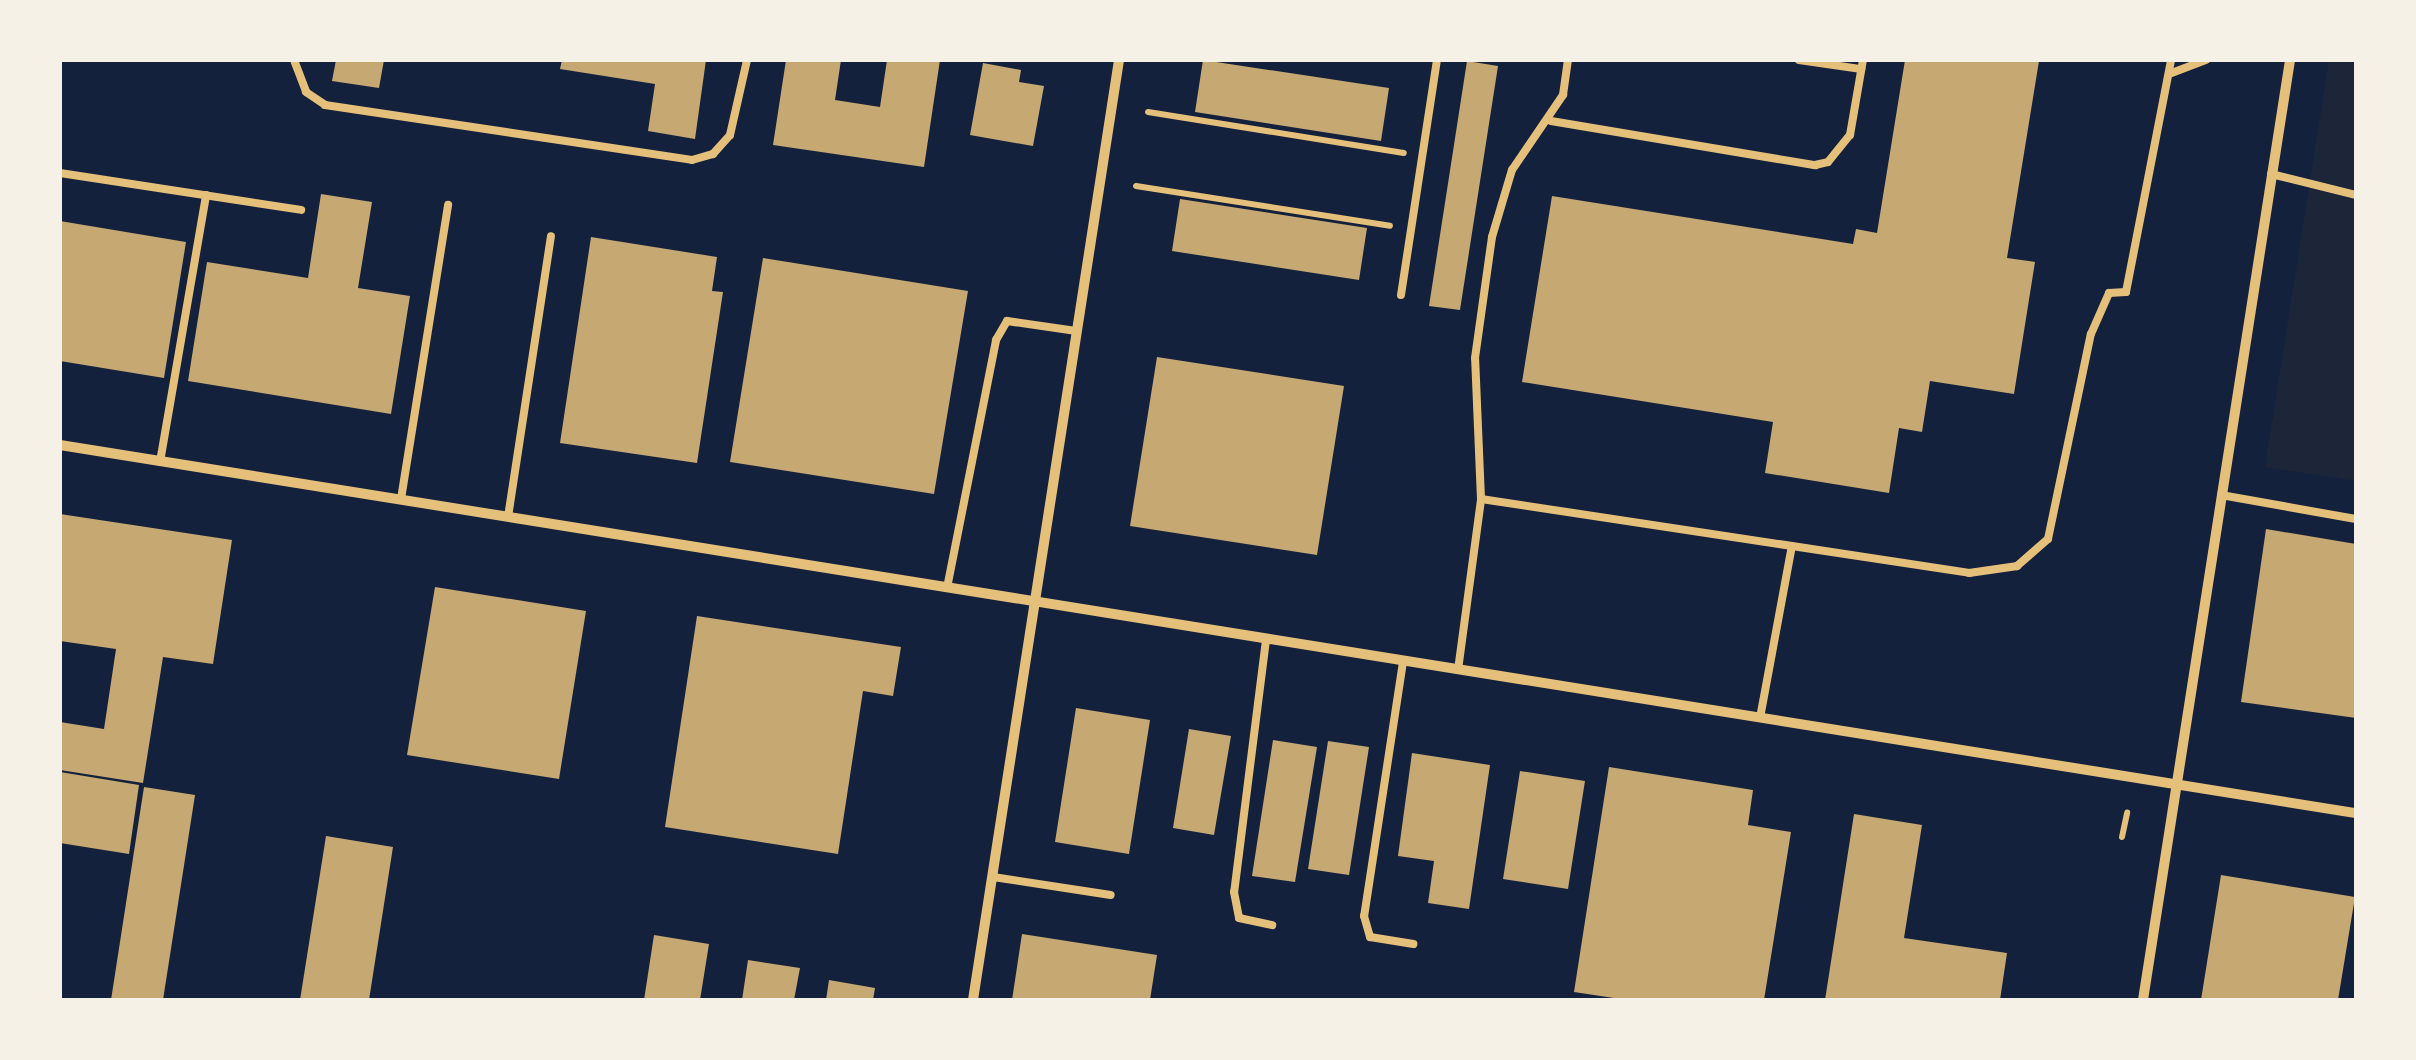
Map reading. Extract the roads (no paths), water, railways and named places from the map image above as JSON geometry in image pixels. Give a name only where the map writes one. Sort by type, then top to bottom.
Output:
[{"type":"street","points":[[973,1000],[1119,60]]},
{"type":"street","points":[[2144,1000],[2290,60]]},
{"type":"street","points":[[60,444],[2356,813]]},
{"type":"lane","points":[[294,60],[306,92],[324,105],[692,160],[712,154],[730,135],[746,60]]},
{"type":"lane","points":[[1401,295],[1438,60]]},
{"type":"lane","points":[[1458,670],[1481,499],[1474,370],[1492,237],[1512,170],[1551,121],[1568,60]]},
{"type":"lane","points":[[1551,121],[1815,165],[1828,162],[1850,135],[1862,64],[1800,60]]},
{"type":"lane","points":[[1481,499],[1969,573],[2016,566],[2048,539],[2091,334],[2109,293],[2126,292],[2140,245],[2171,60]]},
{"type":"lane","points":[[2169,74],[2206,60]]},
{"type":"lane","points":[[60,173],[301,210]]},
{"type":"lane","points":[[2271,174],[2356,195]]},
{"type":"lane","points":[[160,462],[206,195]]},
{"type":"lane","points":[[401,499],[448,204]]},
{"type":"lane","points":[[508,517],[551,236]]},
{"type":"lane","points":[[948,588],[996,340],[1007,321],[1076,331]]},
{"type":"lane","points":[[2221,495],[2356,519]]},
{"type":"lane","points":[[1760,718],[1792,546]]},
{"type":"lane","points":[[1266,640],[1234,892],[1239,918],[1272,925]]},
{"type":"lane","points":[[1403,662],[1364,916],[1370,937],[1414,944]]},
{"type":"lane","points":[[992,877],[1111,895]]}]
